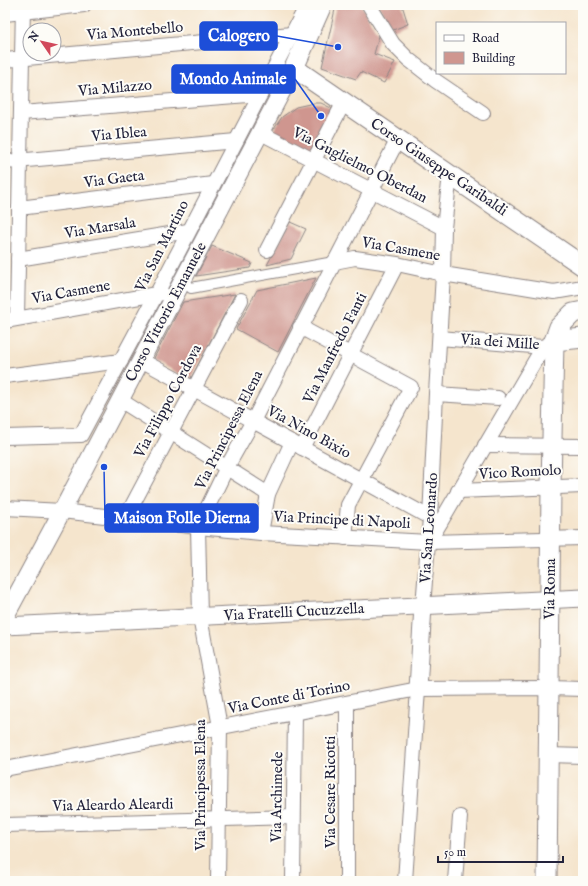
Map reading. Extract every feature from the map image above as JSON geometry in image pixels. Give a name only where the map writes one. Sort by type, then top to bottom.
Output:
[{"type":"main road","name":"Corso Vittorio Emanuele","points":[[294,68],[322,5]]},
{"type":"main road","name":"Corso Giuseppe Garibaldi","points":[[294,68],[583,266]]},
{"type":"main road","name":"Via Roma","points":[[547,881],[550,487],[552,446],[549,344],[559,327],[573,313],[583,311]]},
{"type":"main road","name":"Via dei Mille","points":[[549,344],[583,338]]},
{"type":"street","points":[[5,14],[23,9],[84,5]]},
{"type":"street","name":"Via San Martino","points":[[5,437],[81,435],[121,361],[161,293],[188,231],[307,5]]},
{"type":"street","points":[[369,5],[393,44],[408,59],[436,81],[483,113]]},
{"type":"street","points":[[23,9],[23,22]]},
{"type":"street","name":"Via Montebello","points":[[62,55],[292,34]]},
{"type":"street","points":[[11,319],[18,259],[22,59]]},
{"type":"street","name":"Via Montebello","points":[[5,60],[22,59]]},
{"type":"street","name":"Corso Vittorio Emanuele","points":[[5,618],[259,132],[294,68]]},
{"type":"street","name":"Via Milazzo","points":[[21,113],[261,94]]},
{"type":"street","points":[[267,250],[344,102]]},
{"type":"street","name":"Via Guglielmo Oberdan","points":[[259,132],[444,228]]},
{"type":"street","name":"Via Principessa Elena","points":[[218,881],[220,727],[200,617],[198,527],[227,468],[253,421],[398,139]]},
{"type":"street","name":"Via Iblea","points":[[5,162],[236,141]]},
{"type":"street","name":"Via San Leonardo","points":[[405,881],[423,606],[429,542],[435,520],[436,394],[444,274],[444,228],[450,174]]},
{"type":"street","name":"Via Gaeta","points":[[19,208],[213,184]]},
{"type":"street","name":"Via Marsala","points":[[18,259],[188,231]]},
{"type":"street","name":"Via Casmene","points":[[191,288],[355,258],[554,292],[583,287]]},
{"type":"street","name":"Via Manfredo Fanti","points":[[261,533],[268,494],[351,355],[397,264]]},
{"type":"street","name":"Via Casmene","points":[[11,319],[161,293]]},
{"type":"street","name":"Via Filippo Cordova","points":[[125,519],[241,300]]},
{"type":"street","points":[[300,327],[411,387],[348,505],[345,538]]},
{"type":"street","name":"Via dei Mille","points":[[440,338],[549,344]]},
{"type":"street","points":[[435,520],[458,492],[485,445],[549,344]]},
{"type":"street","name":"Via Nino Bixio","points":[[141,360],[435,520]]},
{"type":"street","points":[[5,376],[121,361]]},
{"type":"street","points":[[436,394],[498,398]]},
{"type":"street","points":[[120,400],[268,494]]},
{"type":"street","points":[[485,445],[583,446]]},
{"type":"street","name":"Vico Romolo","points":[[458,492],[583,486]]},
{"type":"street","name":"Via Principe di Napoli","points":[[5,508],[62,511],[261,533],[345,538],[429,542],[583,538]]},
{"type":"street","name":"Via Fratelli Cucuzzella","points":[[5,626],[583,598]]},
{"type":"street","name":"Via Conte di Torino","points":[[5,769],[418,689],[583,689]]},
{"type":"street","name":"Via Cesare Ricotti","points":[[347,703],[347,881]]},
{"type":"street","name":"Via Archimede","points":[[293,881],[295,713]]},
{"type":"street","points":[[548,755],[583,756]]},
{"type":"street","name":"Via Aleardo Aleardi","points":[[5,825],[293,817]]},
{"type":"street","points":[[455,881],[460,817]]},
{"type":"building","points":[[336,5],[361,5],[379,36],[374,54],[395,62],[384,83],[361,72],[356,79],[322,67]]},
{"type":"building","points":[[378,5],[402,5],[408,24],[393,30]]},
{"type":"building","points":[[321,103],[333,109],[310,151],[272,132],[282,117],[296,107]]},
{"type":"building","points":[[290,222],[306,229],[291,259],[267,265]]},
{"type":"building","points":[[212,246],[252,263],[250,268],[196,276]]},
{"type":"building","points":[[316,278],[278,352],[236,329],[257,290]]},
{"type":"building","points":[[235,294],[190,380],[153,360],[183,302]]},
{"type":"place","name":"Calogero","points":[[338,47]]},
{"type":"place","name":"Mondo Animale","points":[[321,116]]},
{"type":"place","name":"Maison Folle Dierna","points":[[104,467]]}]
